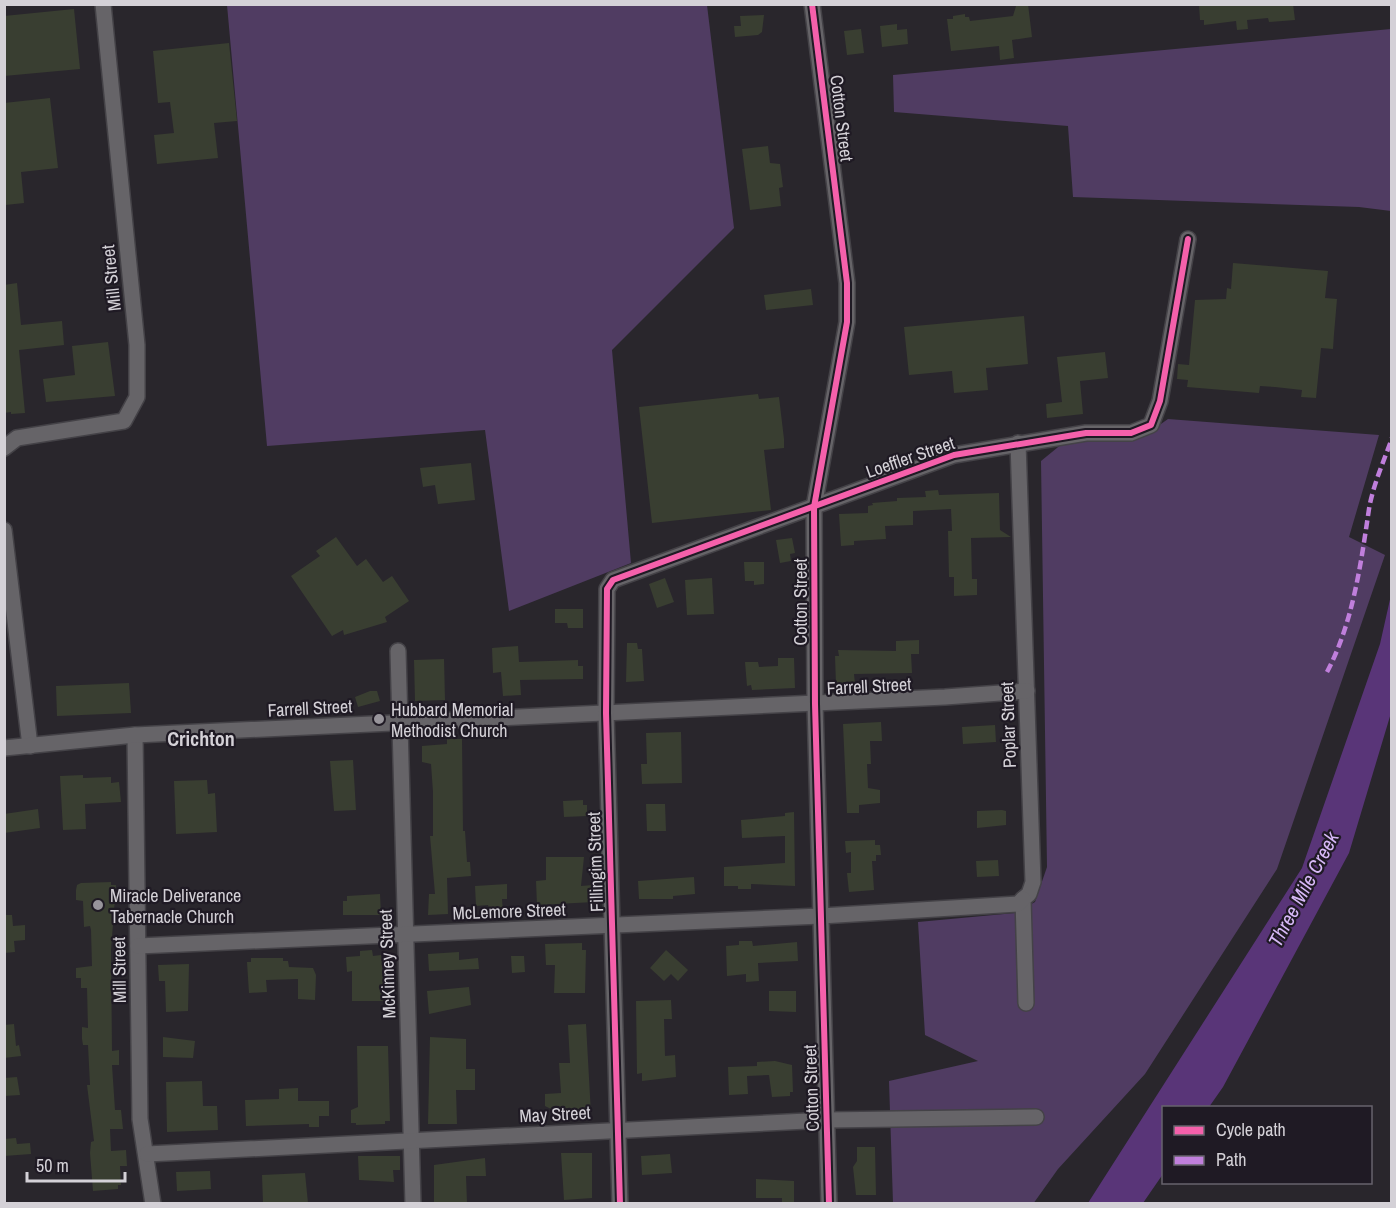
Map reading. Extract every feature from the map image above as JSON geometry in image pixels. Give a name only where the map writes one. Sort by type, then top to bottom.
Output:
[{"type":"street","name":"Mill Street","points":[[4,448],[17,438],[124,421],[137,397],[137,345],[103,4]]},
{"type":"street","name":"Cotton Street","points":[[812,4],[847,283],[847,322],[814,507],[815,704],[829,1203]]},
{"type":"street","name":"Loeffler Street","points":[[669,560],[954,455],[1086,433],[1131,433],[1151,425],[1160,401],[1188,239]]},
{"type":"street","name":"Poplar Street","points":[[1017,443],[1033,882],[1029,894],[1023,899],[1026,1004]]},
{"type":"street","points":[[4,530],[30,746]]},
{"type":"street","name":"Fillingim Street","points":[[620,1203],[606,713],[607,590],[613,580],[669,560]]},
{"type":"street","name":"McKinney Street","points":[[398,651],[413,1203]]},
{"type":"street","name":"Farrell Street","points":[[4,748],[135,735],[815,704],[1026,691]]},
{"type":"street","name":"Mill Street","points":[[135,735],[140,1119],[153,1203]]},
{"type":"street","name":"McLemore Street","points":[[138,946],[821,916],[1018,904],[1023,899]]},
{"type":"street","name":"May Street","points":[[147,1154],[827,1120],[1036,1117]]},
{"type":"shaded area","points":[[227,5],[707,5],[734,228],[612,350],[631,563],[509,611],[485,430],[267,446]]},
{"type":"shaded area","points":[[1391,29],[1391,211],[1359,207],[1073,197],[1068,126],[894,112],[893,75]]},
{"type":"shaded area","points":[[1168,419],[1379,435],[1349,537],[1385,555],[1277,869],[1145,1074],[1058,1169],[1033,1204],[893,1203],[889,1081],[978,1061],[925,1035],[918,922],[1015,913],[1035,902],[1047,867],[1041,461],[1063,443],[1141,438]]},
{"type":"water","name":"Three Mile Creek","points":[[1391,595],[1391,713],[1349,853],[1223,1087],[1210,1106],[1162,1106],[1162,1175],[1143,1203],[1088,1203],[1302,868],[1380,644]]},
{"type":"building","points":[[1028,4],[1032,37],[1012,40],[1014,58],[1000,60],[999,46],[951,51],[947,19],[965,14],[970,21],[1013,16],[1016,6]]},
{"type":"building","points":[[1199,4],[1293,4],[1295,20],[1269,22],[1268,18],[1247,20],[1248,29],[1237,30],[1236,21],[1204,25],[1204,20],[1200,20]]},
{"type":"building","points":[[74,9],[80,69],[4,76],[4,16]]},
{"type":"building","points":[[764,15],[762,32],[758,35],[735,37],[734,26],[741,26],[740,16]]},
{"type":"building","points":[[897,24],[897,30],[907,29],[908,44],[882,47],[880,26]]},
{"type":"building","points":[[861,29],[864,53],[847,55],[844,31]]},
{"type":"building","points":[[229,43],[237,121],[214,123],[218,158],[157,164],[154,135],[174,133],[170,102],[158,103],[153,51]]},
{"type":"building","points":[[50,98],[58,168],[21,172],[24,203],[5,205],[4,103]]},
{"type":"building","points":[[768,146],[770,163],[780,164],[783,187],[779,188],[781,206],[750,210],[742,149]]},
{"type":"building","points":[[1233,263],[1328,271],[1325,298],[1337,299],[1333,349],[1321,348],[1316,398],[1301,397],[1302,390],[1275,387],[1260,386],[1259,393],[1187,387],[1188,380],[1177,379],[1178,364],[1189,365],[1195,300],[1226,299],[1227,288],[1231,289]]},
{"type":"building","points":[[17,283],[21,325],[62,321],[64,345],[19,350],[25,413],[11,414],[11,412],[4,413],[4,285]]},
{"type":"building","points":[[811,289],[813,305],[766,310],[764,295]]},
{"type":"building","points":[[1024,316],[1028,364],[986,368],[988,390],[954,393],[952,371],[909,375],[904,327]]},
{"type":"building","points":[[108,342],[115,396],[46,402],[43,379],[75,375],[72,346]]},
{"type":"building","points":[[1105,352],[1108,378],[1080,381],[1083,414],[1047,418],[1046,404],[1062,402],[1057,357]]},
{"type":"building","points":[[758,394],[759,399],[779,397],[784,439],[784,448],[764,450],[771,510],[652,523],[639,407]]},
{"type":"building","points":[[471,463],[475,500],[438,504],[435,485],[423,487],[420,468]]},
{"type":"building","points":[[938,490],[939,495],[999,493],[1000,530],[1011,537],[971,538],[972,579],[977,579],[977,595],[954,596],[954,577],[949,577],[948,531],[952,531],[951,509],[913,511],[913,525],[885,526],[886,539],[854,541],[854,545],[841,546],[839,514],[868,513],[868,506],[873,505],[872,503],[897,501],[897,498],[926,497],[925,491]]},
{"type":"building","points":[[336,537],[357,566],[366,559],[383,582],[392,576],[409,601],[385,617],[387,622],[344,635],[343,630],[332,636],[291,576],[320,556],[316,551]]},
{"type":"building","points":[[792,538],[795,553],[790,554],[791,561],[780,563],[776,540]]},
{"type":"building","points":[[744,562],[764,562],[764,584],[754,585],[754,581],[745,581]]},
{"type":"building","points":[[665,578],[674,602],[657,608],[649,584]]},
{"type":"building","points":[[712,578],[714,614],[687,615],[685,580]]},
{"type":"building","points":[[555,609],[583,609],[583,628],[568,628],[567,623],[555,623]]},
{"type":"building","points":[[919,640],[919,654],[911,654],[912,673],[854,674],[855,684],[836,685],[835,656],[839,656],[838,650],[896,651],[896,641]]},
{"type":"building","points":[[627,643],[637,643],[638,649],[642,649],[644,681],[626,682]]},
{"type":"building","points":[[518,646],[519,662],[578,660],[578,666],[583,666],[583,679],[520,680],[521,695],[503,696],[501,672],[493,673],[492,648]]},
{"type":"building","points":[[778,658],[794,658],[795,688],[752,690],[751,685],[747,686],[745,662],[758,662],[759,667],[778,666]]},
{"type":"building","points":[[444,659],[445,700],[415,701],[414,660]]},
{"type":"building","points":[[129,683],[131,713],[57,716],[56,686]]},
{"type":"building","points":[[370,691],[377,691],[380,701],[358,707],[355,697]]},
{"type":"building","points":[[881,722],[882,741],[870,741],[871,764],[867,764],[868,788],[880,790],[880,803],[859,805],[859,813],[847,813],[843,724]]},
{"type":"building","points":[[995,725],[996,742],[963,744],[962,727]]},
{"type":"building","points":[[681,732],[682,783],[642,784],[641,764],[647,764],[646,733]]},
{"type":"building","points":[[447,739],[462,739],[463,831],[465,831],[467,862],[470,862],[471,876],[447,878],[448,914],[428,915],[429,894],[435,894],[430,836],[433,836],[433,792],[431,764],[422,762],[422,746],[447,744]]},
{"type":"building","points":[[353,760],[356,810],[334,811],[330,761]]},
{"type":"building","points":[[83,775],[83,778],[111,777],[111,783],[119,782],[121,802],[85,804],[86,829],[63,830],[60,776]]},
{"type":"building","points":[[207,780],[208,794],[215,793],[217,832],[176,834],[174,781]]},
{"type":"building","points":[[583,800],[583,805],[587,805],[587,816],[564,817],[563,801]]},
{"type":"building","points":[[646,804],[665,804],[666,831],[647,831]]},
{"type":"building","points":[[38,809],[40,828],[4,833],[4,814]]},
{"type":"building","points":[[977,811],[1006,811],[1006,825],[977,828]]},
{"type":"building","points":[[794,812],[795,886],[751,884],[751,889],[738,889],[738,886],[724,886],[724,867],[785,863],[785,836],[742,838],[741,820],[785,816],[785,813]]},
{"type":"building","points":[[875,840],[875,845],[880,845],[881,855],[876,855],[876,861],[872,861],[874,890],[849,892],[847,873],[851,873],[851,852],[846,853],[845,841]]},
{"type":"building","points":[[546,857],[584,857],[581,886],[593,885],[594,902],[537,905],[536,881],[546,880]]},
{"type":"building","points":[[998,860],[999,876],[977,877],[976,861]]},
{"type":"building","points":[[694,877],[695,894],[673,896],[673,899],[639,899],[638,881]]},
{"type":"building","points":[[111,882],[111,885],[116,885],[111,950],[112,1051],[119,1050],[119,1065],[112,1065],[115,1110],[121,1110],[123,1129],[110,1129],[111,1151],[126,1150],[127,1166],[120,1166],[121,1185],[118,1185],[118,1189],[93,1191],[90,1153],[91,1142],[94,1141],[87,1085],[90,1085],[88,1045],[83,1045],[82,1039],[82,1027],[88,1028],[87,988],[81,988],[81,978],[76,978],[76,968],[92,966],[91,930],[90,926],[84,927],[83,901],[76,900],[76,890],[77,885],[81,883]]},
{"type":"building","points":[[507,884],[507,899],[502,899],[503,912],[490,912],[488,905],[476,906],[475,886]]},
{"type":"building","points":[[380,894],[381,915],[343,915],[343,901],[347,901],[347,896]]},
{"type":"building","points":[[4,915],[12,915],[13,926],[25,925],[25,940],[14,941],[15,952],[4,953]]},
{"type":"building","points":[[739,941],[752,941],[753,946],[797,942],[798,961],[758,963],[759,981],[746,982],[746,974],[727,976],[726,946],[739,945]]},
{"type":"building","points":[[582,943],[582,950],[586,950],[585,993],[554,993],[555,965],[546,965],[545,944]]},
{"type":"building","points":[[372,950],[373,956],[381,955],[385,1001],[352,1001],[352,971],[347,972],[346,957],[360,956],[360,951]]},
{"type":"building","points":[[666,950],[688,970],[678,981],[671,974],[664,981],[650,968]]},
{"type":"building","points":[[459,952],[459,960],[478,958],[479,969],[429,971],[428,954]]},
{"type":"building","points":[[511,956],[524,956],[525,972],[512,973]]},
{"type":"building","points":[[251,958],[283,958],[283,961],[288,961],[289,967],[313,968],[316,975],[315,1000],[298,999],[298,979],[266,980],[267,992],[249,993],[247,962],[251,962]]},
{"type":"building","points":[[189,964],[188,1011],[166,1012],[165,981],[159,981],[158,965]]},
{"type":"building","points":[[469,987],[471,1005],[429,1014],[427,991]]},
{"type":"building","points":[[769,991],[796,991],[796,1012],[769,1011]]},
{"type":"building","points":[[671,1000],[672,1019],[664,1019],[665,1056],[675,1055],[676,1077],[642,1081],[642,1073],[637,1074],[636,1001]]},
{"type":"building","points":[[14,1024],[16,1046],[19,1045],[21,1056],[4,1058],[4,1025]]},
{"type":"building","points":[[586,1024],[591,1114],[555,1116],[555,1111],[545,1106],[545,1094],[561,1093],[559,1063],[570,1063],[568,1025]]},
{"type":"building","points":[[163,1037],[195,1041],[193,1058],[163,1057]]},
{"type":"building","points":[[430,1037],[466,1039],[466,1069],[475,1069],[475,1090],[456,1090],[457,1124],[428,1124]]},
{"type":"building","points":[[357,1046],[388,1046],[390,1121],[385,1121],[385,1124],[356,1125],[356,1123],[351,1123],[351,1110],[358,1107]]},
{"type":"building","points":[[775,1061],[792,1065],[793,1092],[790,1092],[790,1096],[772,1097],[769,1075],[747,1076],[748,1094],[729,1095],[728,1067],[757,1066],[757,1062]]},
{"type":"building","points":[[17,1077],[20,1095],[4,1096],[4,1078]]},
{"type":"building","points":[[202,1081],[203,1106],[217,1106],[218,1130],[167,1132],[166,1082]]},
{"type":"building","points":[[298,1088],[298,1101],[329,1101],[329,1116],[319,1116],[319,1127],[309,1127],[309,1124],[246,1126],[245,1100],[279,1099],[279,1089]]},
{"type":"building","points":[[16,1138],[17,1144],[30,1143],[31,1154],[4,1156],[4,1139]]},
{"type":"building","points":[[857,1147],[875,1147],[876,1195],[856,1195],[853,1167],[857,1161]]},
{"type":"building","points":[[561,1153],[592,1153],[592,1198],[564,1200]]},
{"type":"building","points":[[670,1154],[672,1173],[642,1175],[641,1156]]},
{"type":"building","points":[[358,1156],[400,1156],[400,1170],[393,1170],[394,1182],[359,1180]]},
{"type":"building","points":[[485,1158],[486,1176],[466,1176],[467,1203],[434,1203],[434,1165]]},
{"type":"building","points":[[210,1171],[211,1189],[177,1191],[176,1172]]},
{"type":"building","points":[[305,1173],[308,1203],[263,1203],[262,1175]]},
{"type":"building","points":[[756,1179],[794,1181],[794,1203],[782,1203],[782,1198],[756,1198]]},
{"type":"marked path","points":[[1327,672],[1350,613],[1371,500],[1392,438]]},
{"type":"cycle path","points":[[812,4],[847,283],[847,322],[814,507],[815,704],[829,1204]]},
{"type":"cycle path","points":[[620,1204],[606,713],[607,589],[613,580],[954,455],[1086,433],[1131,433],[1151,425],[1160,401],[1188,239]]},
{"type":"place","name":"Hubbard Memorial Methodist Church","points":[[379,719]]},
{"type":"place","name":"Miracle Deliverance Tabernacle Church","points":[[98,905]]},
{"type":"district","name":"Crichton","points":[[201,738]]}]
